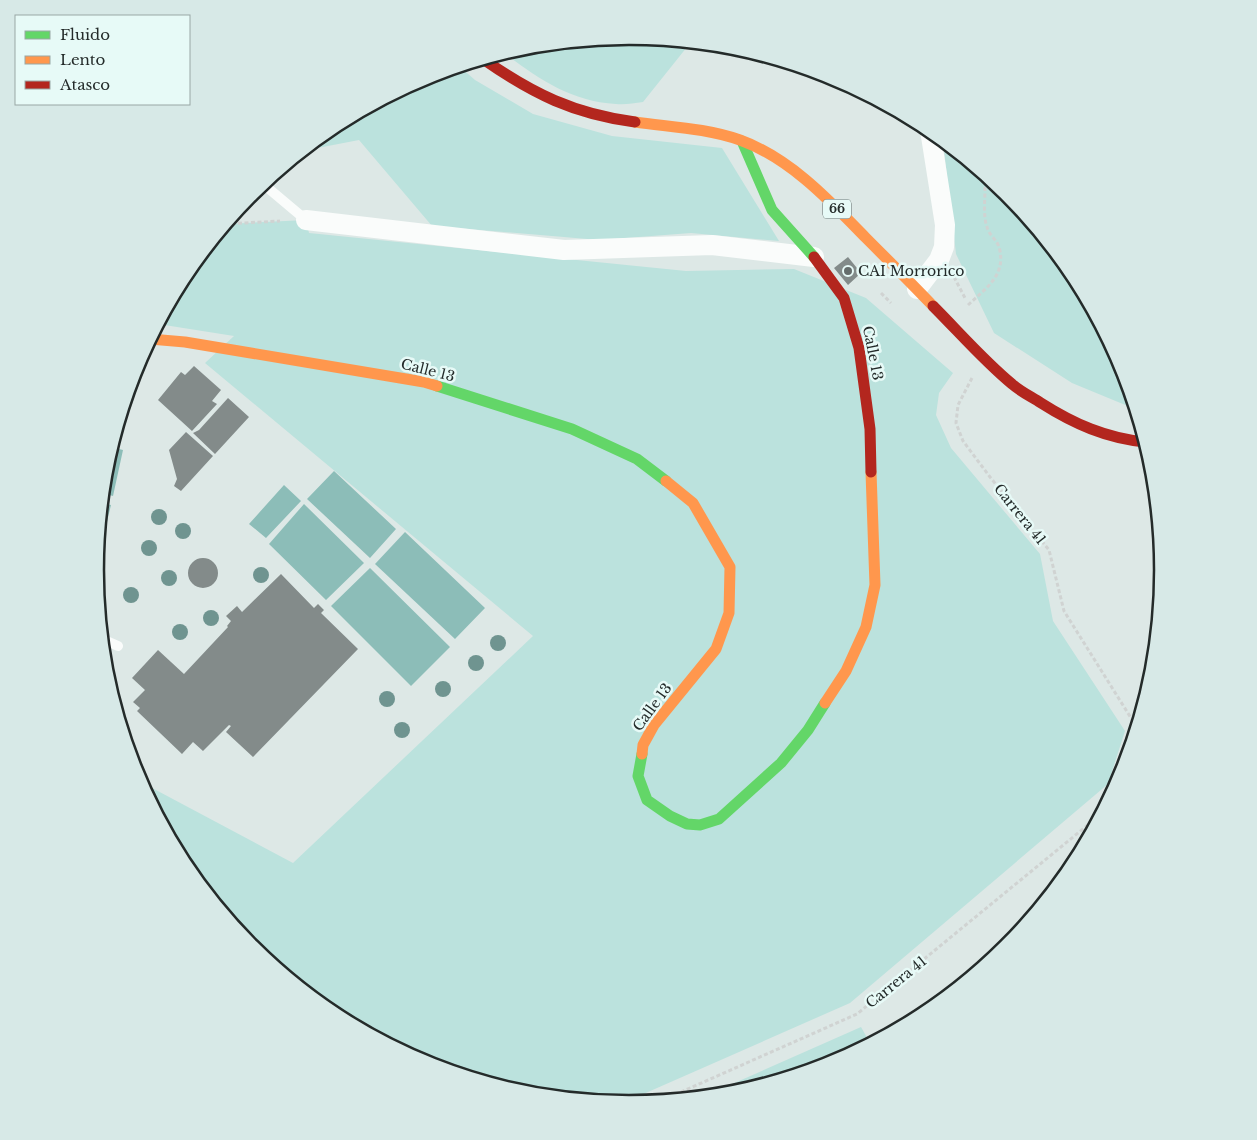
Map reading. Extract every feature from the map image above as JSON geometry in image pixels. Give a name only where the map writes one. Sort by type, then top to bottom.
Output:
[{"type":"main road","name":"66","points":[[490,64],[528,88],[563,105],[581,111],[600,117],[680,126],[742,141],[772,156],[808,183],[834,207],[1013,385],[1044,405],[1080,424],[1116,437],[1137,441]]},
{"type":"main road","name":"Calle 13","points":[[158,339],[424,382],[572,430],[613,448],[637,459],[693,502],[730,567],[729,613],[716,649],[654,725],[643,745],[638,776],[647,800],[670,816],[687,824],[700,825],[719,819],[781,762],[808,730],[846,671],[866,627],[875,585],[870,439],[859,348],[844,298],[814,256],[772,210],[742,141]]},
{"type":"street","points":[[918,289],[940,260],[944,247],[945,225],[932,141]]},
{"type":"street","points":[[306,220],[564,250],[712,245],[814,256]]},
{"type":"lane","points":[[268,188],[306,220]]},
{"type":"lane","points":[[109,642],[118,646]]},
{"type":"path","points":[[949,322],[989,285],[998,274],[1002,263],[998,245],[986,226],[985,188],[987,186]]},
{"type":"path","points":[[234,224],[306,220]]},
{"type":"path","points":[[953,274],[968,304]]},
{"type":"path","name":"Carrera 41","points":[[984,356],[958,405],[956,423],[963,441],[1049,550],[1064,610],[1132,719]]},
{"type":"path","name":"Carrera 41","points":[[680,1093],[857,1014],[1086,827]]},
{"type":"shaded area","points":[[628,45],[686,48],[643,102],[616,104],[599,102],[556,87],[512,59],[560,49],[594,46]]},
{"type":"shaded area","points":[[465,71],[475,80],[533,114],[612,136],[722,148],[779,241],[691,233],[599,240],[432,226],[359,140],[315,148],[366,115],[396,99]]},
{"type":"shaded area","points":[[944,150],[975,175],[1000,199],[1045,250],[1065,278],[1099,338],[1114,369],[1127,406],[1072,383],[994,333],[956,254]]},
{"type":"shaded area","points":[[306,220],[309,233],[686,271],[794,269],[866,298],[953,373],[939,393],[936,415],[951,448],[1040,554],[1053,621],[1125,731],[1108,784],[850,1003],[642,1095],[594,1094],[560,1091],[493,1077],[460,1067],[396,1041],[337,1007],[282,965],[234,916],[192,862],[151,787],[293,863],[533,636],[205,363],[234,336],[165,325],[192,278],[234,224]]},
{"type":"shaded area","points":[[118,449],[123,450],[113,496],[109,495]]},
{"type":"shaded area","points":[[334,471],[396,529],[370,558],[307,499]]},
{"type":"shaded area","points":[[284,485],[301,501],[266,538],[249,524]]},
{"type":"shaded area","points":[[108,504],[111,505],[106,526]]},
{"type":"shaded area","points":[[304,504],[364,563],[326,600],[269,544]]},
{"type":"shaded area","points":[[405,532],[485,608],[455,639],[375,564]]},
{"type":"shaded area","points":[[370,568],[450,647],[411,686],[331,606]]},
{"type":"shaded area","points":[[861,1027],[867,1038],[797,1067],[729,1085]]},
{"type":"building","name":"CAI Morrorico","points":[[848,257],[861,273],[848,285],[834,268]]},
{"type":"building","points":[[194,366],[221,390],[212,401],[217,404],[192,431],[158,400],[181,372],[185,375]]},
{"type":"building","points":[[228,398],[249,417],[215,454],[193,433],[199,430]]},
{"type":"building","points":[[186,432],[213,456],[181,491],[174,486],[177,479],[169,450]]},
{"type":"building","points":[[203,558],[213,563],[218,573],[213,583],[203,588],[193,583],[188,573],[193,563]]},
{"type":"building","points":[[281,574],[314,608],[318,604],[324,610],[321,613],[358,649],[253,757],[226,732],[231,726],[229,725],[203,751],[193,742],[182,754],[137,711],[140,708],[133,702],[145,690],[132,678],[158,650],[184,674],[228,627],[231,621],[226,616],[237,606],[242,612]]},
{"type":"traffic: fast","points":[[742,141],[772,210],[814,257]]},
{"type":"traffic: fast","points":[[437,386],[572,429],[637,459],[666,481]]},
{"type":"traffic: fast","points":[[642,754],[638,776],[647,800],[670,816],[687,824],[700,825],[719,819],[781,763],[808,730],[825,703]]},
{"type":"traffic: slow","points":[[635,122],[701,130],[727,136],[758,148],[776,158],[823,195],[933,306]]},
{"type":"traffic: slow","points":[[157,340],[185,342],[424,382],[437,386]]},
{"type":"traffic: slow","points":[[825,703],[846,671],[866,627],[875,585],[871,472]]},
{"type":"traffic: slow","points":[[642,754],[643,745],[654,725],[716,649],[729,613],[730,567],[693,503],[666,481]]},
{"type":"traffic: jam","points":[[490,64],[555,101],[593,114],[635,122]]},
{"type":"traffic: jam","points":[[814,257],[844,298],[859,348],[870,429],[871,472]]},
{"type":"traffic: jam","points":[[933,306],[992,366],[1023,392],[1078,424],[1117,437],[1137,441]]},
{"type":"place","name":"CAI Morrorico","points":[[848,271]]}]
